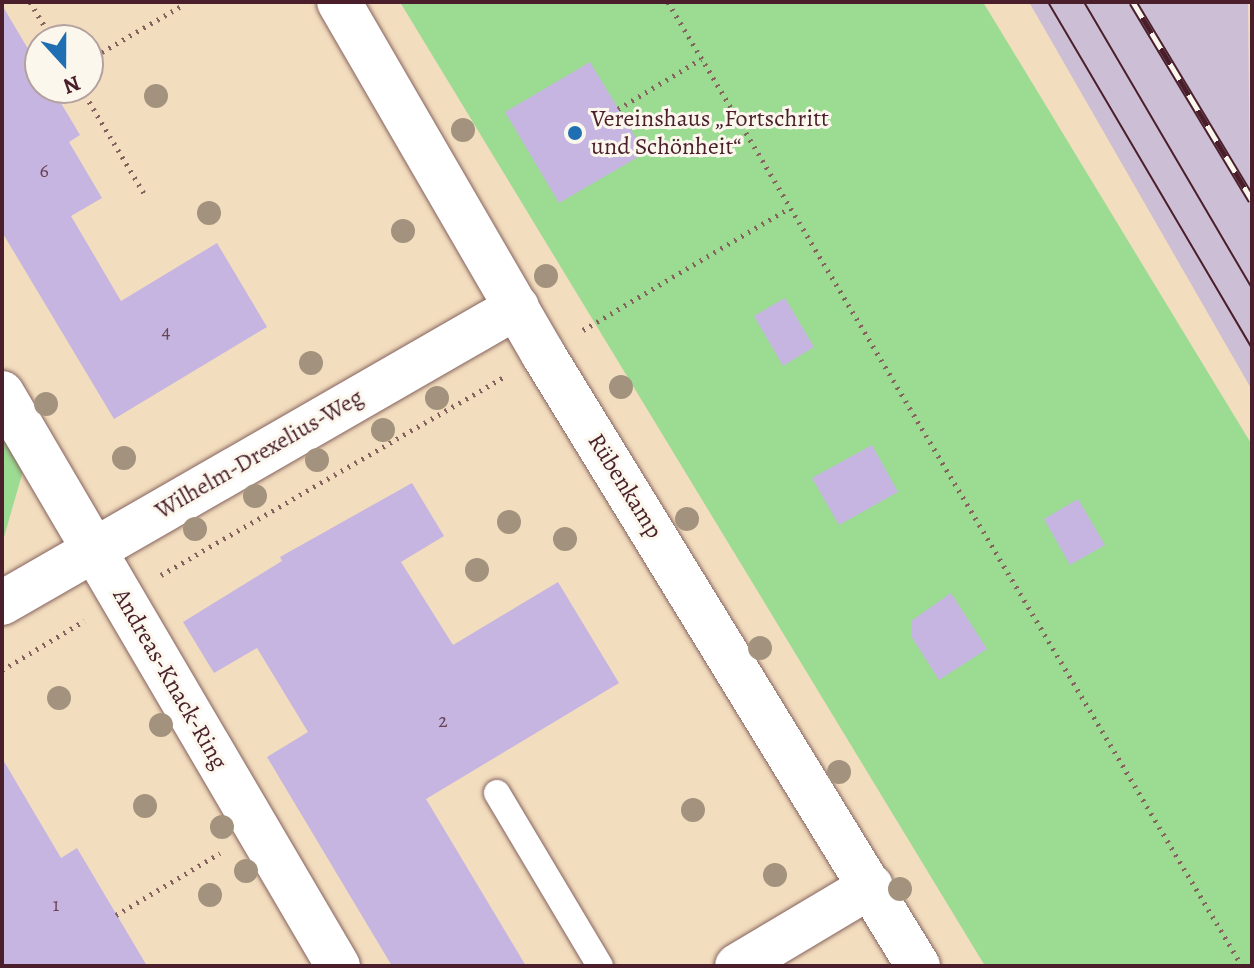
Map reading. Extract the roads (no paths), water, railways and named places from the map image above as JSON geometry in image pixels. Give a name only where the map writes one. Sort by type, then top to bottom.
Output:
[{"type":"street","name":"Rübenkamp","points":[[339,2],[543,354],[918,966]]},
{"type":"street","name":"Wilhelm-Drexelius-Weg","points":[[2,603],[517,307]]},
{"type":"street","name":"Andreas-Knack-Ring","points":[[2,393],[338,966]]},
{"type":"street","points":[[737,966],[871,886]]},
{"type":"lane","points":[[497,793],[600,966]]},
{"type":"tram line","points":[[1048,2],[1252,348]]},
{"type":"tram line","points":[[1084,2],[1252,288]]},
{"type":"railway","points":[[1133,2],[1252,200]]},
{"type":"place","name":"Vereinshaus „Fortschritt und Schönheit“","points":[[575,133]]}]
